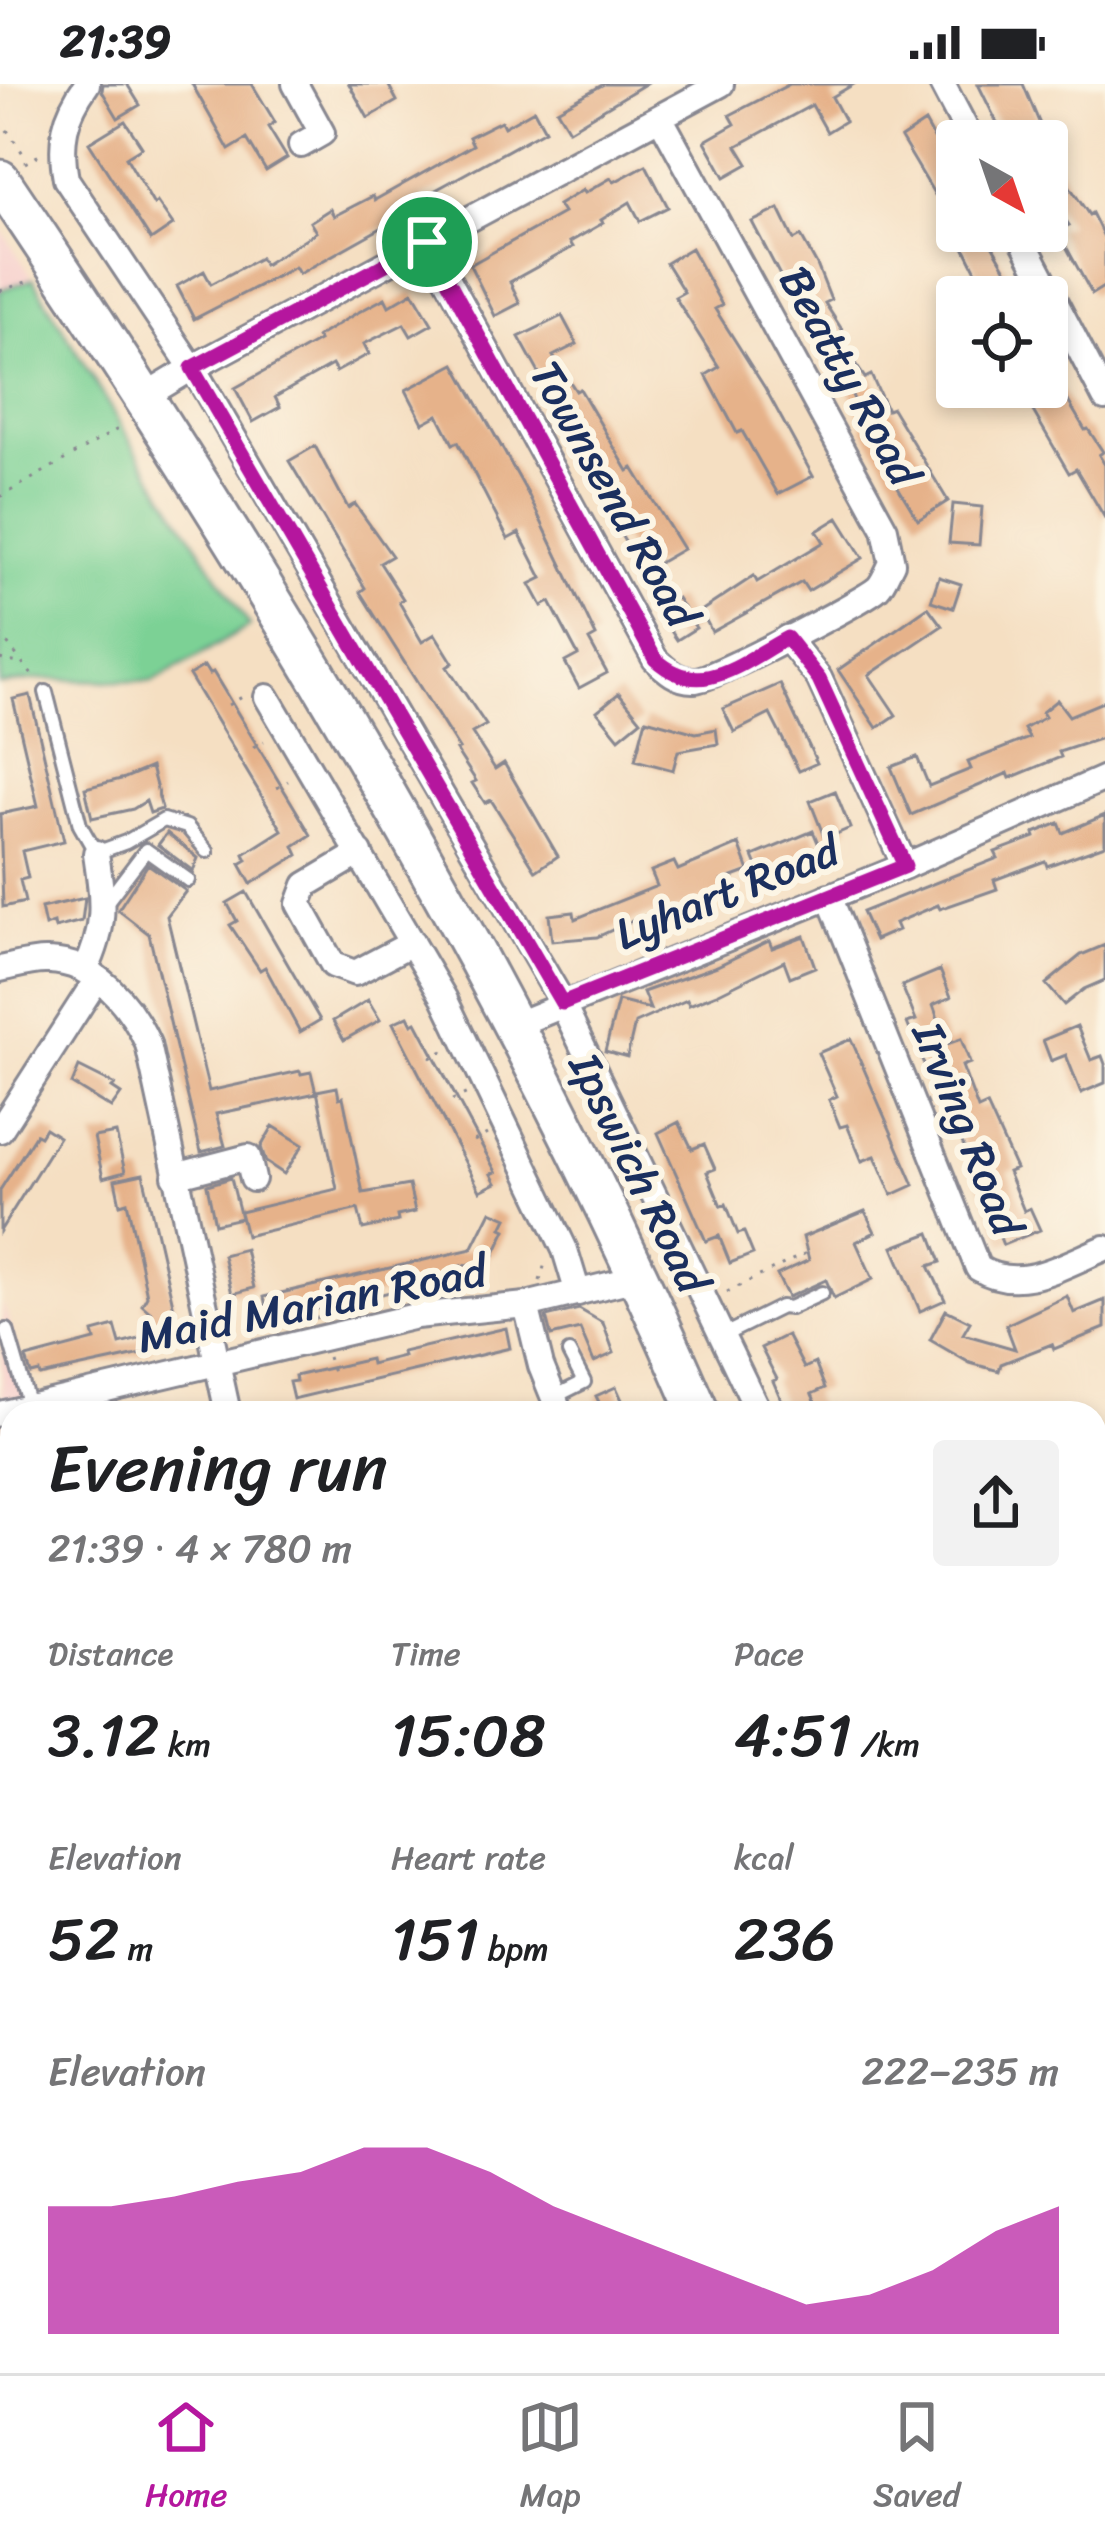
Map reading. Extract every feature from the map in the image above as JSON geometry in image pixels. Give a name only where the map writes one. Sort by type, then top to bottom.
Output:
[{"type":"highway","name":"Ipswich Road","points":[[14,170],[135,410],[346,721],[594,1179],[694,1401]]},
{"type":"street","points":[[60,143],[70,107],[86,84]]},
{"type":"street","points":[[295,84],[321,133]]},
{"type":"street","points":[[135,410],[192,368],[721,84]]},
{"type":"street","points":[[942,84],[961,120]]},
{"type":"street","name":"Beatty Road","points":[[660,117],[885,529],[892,563],[878,588],[787,638]]},
{"type":"street","name":"Ipswich Road","points":[[60,143],[66,179],[192,368],[562,1003],[754,1401]]},
{"type":"street","name":"Townsend Road","points":[[427,242],[655,659],[672,675],[692,681],[717,676],[787,638]]},
{"type":"street","points":[[1029,252],[1105,398]]},
{"type":"street","points":[[787,638],[819,679],[905,866]]},
{"type":"street","points":[[256,696],[360,853],[444,998],[559,1237],[578,1292]]},
{"type":"street","name":"Lyhart Road","points":[[512,1026],[905,866],[1105,778]]},
{"type":"street","points":[[0,1130],[91,975],[105,905],[96,853]]},
{"type":"street","points":[[360,853],[300,893],[299,904],[333,964],[355,973],[412,943]]},
{"type":"street","name":"Irving Road","points":[[830,896],[978,1268],[998,1281],[1024,1280],[1105,1248]]},
{"type":"street","points":[[0,970],[42,960],[91,975],[134,1013],[148,1044],[225,1401]]},
{"type":"street","points":[[175,1176],[248,1158]]},
{"type":"street","name":"Maid Marian Road","points":[[66,1401],[416,1316],[526,1305],[641,1277]]},
{"type":"street","points":[[526,1305],[556,1401]]},
{"type":"lane","points":[[46,692],[80,825],[96,853],[164,820],[187,827],[207,851]]},
{"type":"lane","points":[[105,905],[146,850],[188,880]]},
{"type":"lane","points":[[126,877],[140,888]]},
{"type":"lane","points":[[724,1335],[781,1306],[790,1308],[822,1293]]},
{"type":"lane","points":[[7,1330],[27,1401]]},
{"type":"lane","points":[[562,1401],[584,1382],[569,1353]]},
{"type":"path","points":[[0,120],[14,170],[60,143]]},
{"type":"path","points":[[0,291],[36,278]]},
{"type":"path","points":[[0,497],[135,410]]},
{"type":"path","points":[[0,634],[46,692]]},
{"type":"path","points":[[0,659],[24,664]]},
{"type":"path","points":[[228,705],[256,696]]},
{"type":"path","points":[[718,1296],[806,1252]]},
{"type":"shaded area","points":[[0,227],[33,279],[0,290]]},
{"type":"shaded area","points":[[3,1301],[30,1401],[2,1401]]},
{"type":"green space","points":[[33,279],[135,449],[250,626],[152,682],[41,679],[0,685],[0,290]]},
{"type":"building","points":[[103,84],[127,84],[140,105],[118,118],[102,91]]},
{"type":"building","points":[[192,84],[252,84],[275,122],[268,127],[287,158],[266,171],[247,139],[229,150]]},
{"type":"building","points":[[349,84],[388,84],[397,101],[368,118]]},
{"type":"building","points":[[604,84],[645,84],[569,130],[557,110]]},
{"type":"building","points":[[790,84],[854,84],[832,97],[845,121],[827,132],[812,105],[737,146],[748,164],[725,177],[705,141],[735,124],[730,115]]},
{"type":"building","points":[[978,84],[1023,84],[1038,120],[996,120]]},
{"type":"building","points":[[534,110],[545,130],[421,198],[424,204],[299,274],[295,267],[194,319],[177,286],[204,271],[211,284],[260,258],[264,265],[316,232],[310,222],[330,209],[334,216],[373,196],[375,200],[473,145],[469,137],[501,121],[504,127]]},
{"type":"building","points":[[125,121],[142,147],[126,157],[154,205],[157,202],[173,225],[151,240],[89,143]]},
{"type":"building","points":[[925,122],[936,142],[936,195],[935,195],[901,138]]},
{"type":"building","points":[[646,165],[668,207],[640,221],[630,202],[601,220],[603,223],[570,242],[573,247],[510,282],[520,303],[495,316],[470,265],[563,213],[558,205],[583,190],[611,178],[614,182]]},
{"type":"building","points":[[1068,184],[1092,213],[1105,239],[1105,286],[1092,294],[1068,250]]},
{"type":"building","points":[[779,209],[794,240],[801,236],[817,265],[831,300],[825,303],[846,336],[840,341],[865,378],[871,375],[887,410],[892,408],[948,501],[918,520],[861,426],[865,424],[846,382],[841,385],[824,359],[752,222]]},
{"type":"building","points":[[691,248],[722,305],[715,309],[813,476],[778,494],[706,375],[719,367],[675,297],[684,292],[666,263]]},
{"type":"building","points":[[966,252],[996,252],[1010,276],[978,276]]},
{"type":"building","points":[[413,292],[432,324],[411,336],[404,324],[364,344],[369,354],[336,372],[332,365],[275,397],[280,407],[253,422],[235,388],[319,341],[317,337],[355,314],[385,298],[389,306]]},
{"type":"building","points":[[562,316],[577,344],[553,356],[576,391],[580,389],[628,471],[633,468],[683,549],[643,572],[621,535],[627,532],[519,337]]},
{"type":"building","points":[[455,364],[528,494],[596,636],[589,640],[607,673],[579,688],[565,662],[578,655],[550,602],[542,606],[530,584],[542,578],[519,533],[508,539],[458,442],[453,444],[438,415],[423,423],[406,390]]},
{"type":"building","points":[[1068,401],[1088,429],[1103,452],[1099,455],[1105,465],[1105,518],[1076,469],[1069,473],[1031,408],[1068,408]]},
{"type":"building","points":[[315,446],[348,508],[355,504],[392,556],[380,563],[422,642],[435,634],[453,663],[447,667],[486,725],[472,733],[495,769],[504,763],[558,856],[536,871],[491,800],[485,803],[472,783],[476,781],[459,749],[360,592],[365,588],[289,461]]},
{"type":"building","points":[[953,504],[982,507],[979,545],[949,543]]},
{"type":"building","points":[[838,518],[863,558],[808,591],[802,582],[712,632],[701,611],[754,576],[757,582],[824,542],[817,531]]},
{"type":"building","points":[[939,577],[961,584],[953,608],[931,601]]},
{"type":"building","points":[[677,598],[696,628],[677,640],[657,610]]},
{"type":"building","points":[[928,607],[942,626],[869,675],[896,715],[877,728],[838,670]]},
{"type":"building","points":[[204,666],[209,674],[213,672],[311,835],[294,846],[298,855],[251,884],[240,864],[247,860],[244,854],[282,830],[189,675]]},
{"type":"building","points":[[780,684],[817,763],[799,771],[770,714],[734,732],[723,709]]},
{"type":"building","points":[[619,693],[641,720],[619,738],[597,711]]},
{"type":"building","points":[[30,695],[64,841],[22,851],[28,878],[20,880],[25,902],[3,907],[0,814],[38,806],[13,699]]},
{"type":"building","points":[[1057,700],[1069,716],[1105,701],[1105,737],[911,815],[891,767],[917,757],[929,786],[971,769],[968,762],[1029,738],[1024,729],[1045,717],[1042,712]]},
{"type":"building","points":[[646,719],[696,733],[716,729],[718,744],[678,751],[673,770],[635,760]]},
{"type":"building","points":[[151,767],[162,809],[150,813],[146,801],[133,809],[92,818],[85,788]]},
{"type":"building","points":[[835,791],[850,828],[825,839],[810,801]]},
{"type":"building","points":[[1105,815],[1105,845],[994,880],[997,889],[940,909],[938,905],[895,923],[898,930],[875,940],[862,912],[998,858],[995,852],[1059,823],[1063,833]]},
{"type":"building","points":[[813,831],[821,850],[761,875],[753,856]]},
{"type":"building","points":[[167,833],[198,858],[193,871],[158,845]]},
{"type":"building","points":[[739,844],[749,871],[722,881],[725,891],[636,919],[597,937],[552,941],[549,915],[574,912],[575,919],[657,886],[651,871],[674,862],[678,870]]},
{"type":"building","points":[[148,864],[186,891],[167,916],[209,1091],[300,1071],[311,1072],[316,1093],[216,1114],[225,1146],[201,1152],[149,934],[118,910]]},
{"type":"building","points":[[246,892],[320,1020],[300,1032],[265,967],[260,970],[230,925],[237,921],[227,903]]},
{"type":"building","points":[[85,898],[82,921],[45,926],[41,908]]},
{"type":"building","points":[[804,936],[815,967],[790,977],[784,961],[717,994],[689,1005],[687,1000],[635,1023],[627,1057],[605,1051],[618,1001],[650,1009],[643,992],[717,966],[769,941],[772,948]]},
{"type":"building","points":[[1105,945],[1105,980],[1064,1005],[1046,984],[1081,955]]},
{"type":"building","points":[[940,970],[951,997],[933,1005],[947,1044],[961,1039],[970,1063],[962,1066],[978,1109],[987,1105],[1016,1169],[1008,1172],[1024,1211],[1030,1208],[1040,1230],[1003,1245],[949,1109],[943,1111],[907,1023],[916,1020],[902,986]]},
{"type":"building","points":[[368,1000],[380,1020],[344,1040],[333,1021]]},
{"type":"building","points":[[408,1016],[412,1024],[416,1022],[496,1172],[491,1174],[496,1183],[480,1191],[393,1023]]},
{"type":"building","points":[[1077,1026],[1091,1060],[1102,1056],[1105,1064],[1105,1083],[1081,1093],[1066,1055],[1051,1061],[1043,1040]]},
{"type":"building","points":[[851,1039],[914,1185],[892,1195],[875,1156],[862,1161],[847,1125],[840,1127],[829,1100],[837,1096],[818,1053]]},
{"type":"building","points":[[79,1067],[115,1085],[112,1088],[121,1094],[111,1108],[72,1084]]},
{"type":"building","points":[[337,1087],[363,1193],[409,1185],[415,1212],[363,1229],[358,1209],[246,1236],[240,1212],[337,1189],[317,1091]]},
{"type":"building","points":[[679,1122],[692,1149],[704,1144],[715,1169],[707,1172],[721,1206],[726,1204],[738,1234],[744,1232],[753,1254],[730,1263],[719,1236],[706,1241],[658,1133]]},
{"type":"building","points":[[273,1126],[303,1145],[284,1174],[266,1162],[261,1147]]},
{"type":"building","points":[[45,1128],[59,1137],[0,1231],[0,1190],[36,1134],[40,1136]]},
{"type":"building","points":[[116,1133],[125,1172],[103,1178],[94,1137]]},
{"type":"building","points":[[143,1174],[178,1326],[155,1331],[151,1313],[142,1305],[147,1296],[127,1202],[120,1204],[115,1180]]},
{"type":"building","points":[[231,1178],[241,1218],[215,1224],[207,1185]]},
{"type":"building","points":[[491,1211],[507,1218],[502,1228],[506,1230],[494,1255],[461,1266],[463,1275],[279,1318],[278,1314],[268,1316],[264,1297],[472,1249]]},
{"type":"building","points":[[865,1211],[875,1232],[856,1242],[873,1279],[834,1298],[826,1280],[788,1297],[777,1275],[809,1260],[803,1237]]},
{"type":"building","points":[[930,1233],[941,1262],[929,1266],[945,1300],[920,1311],[893,1247]]},
{"type":"building","points":[[245,1249],[254,1288],[232,1294],[223,1255]]},
{"type":"building","points":[[1067,1296],[1074,1313],[1105,1300],[1105,1328],[1001,1364],[999,1371],[970,1363],[930,1340],[946,1310],[970,1322],[963,1334],[1015,1349],[1006,1325]]},
{"type":"building","points":[[579,1309],[603,1323],[614,1353],[594,1362],[580,1329],[551,1336],[546,1317]]},
{"type":"building","points":[[115,1326],[120,1344],[147,1337],[151,1352],[31,1374],[26,1358],[95,1340],[93,1332]]},
{"type":"building","points":[[506,1328],[510,1348],[293,1399],[289,1382],[296,1381],[295,1376],[370,1359],[371,1364],[403,1356],[402,1352]]},
{"type":"building","points":[[787,1335],[804,1368],[815,1363],[825,1388],[812,1394],[815,1401],[782,1401],[761,1348]]},
{"type":"building","points":[[616,1387],[622,1401],[598,1401],[596,1396]]},
{"type":"route","points":[[427,242],[655,659],[672,675],[692,681],[717,676],[787,638],[819,679],[905,866],[562,1003],[192,368],[427,242]]}]
